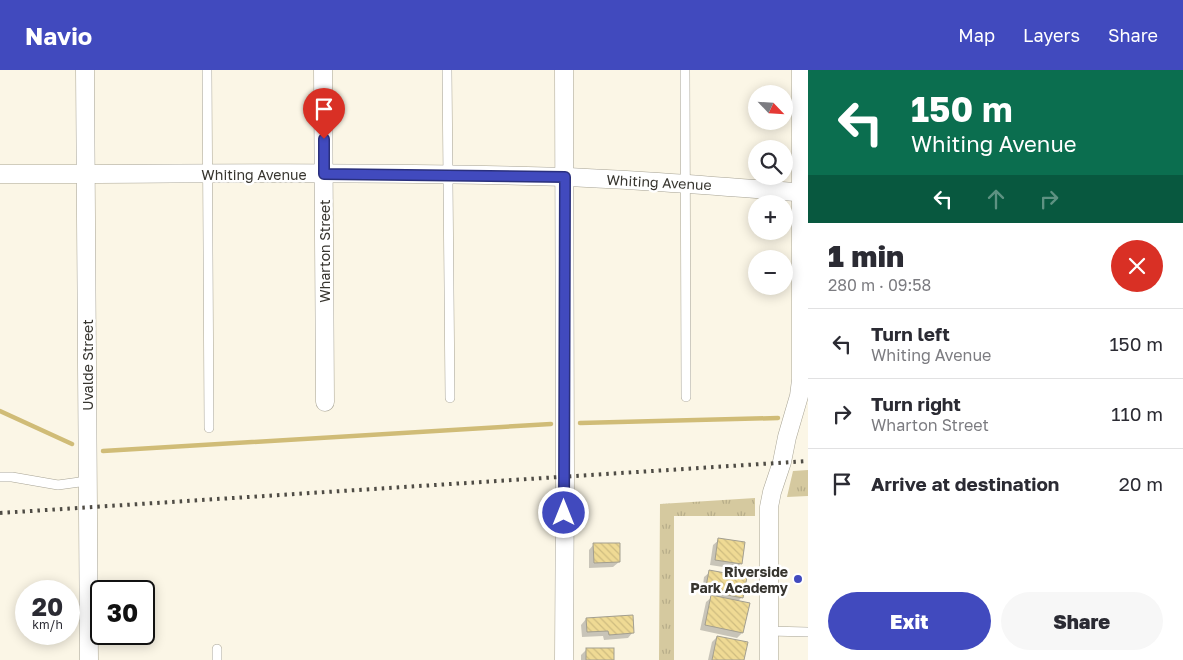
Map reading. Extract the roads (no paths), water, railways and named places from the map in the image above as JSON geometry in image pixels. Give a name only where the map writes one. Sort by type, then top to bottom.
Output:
[{"type":"street","name":"Uvalde Street","points":[[85,70],[89,660]]},
{"type":"street","name":"Wharton Street","points":[[323,70],[325,402]]},
{"type":"street","points":[[564,70],[564,660]]},
{"type":"street","points":[[770,660],[769,507],[799,396],[801,380],[805,193],[801,70]]},
{"type":"street","name":"Whiting Avenue","points":[[0,174],[324,174],[565,177],[805,193]]},
{"type":"lane","points":[[207,70],[209,428]]},
{"type":"lane","points":[[447,70],[450,398]]},
{"type":"lane","points":[[685,70],[686,397]]},
{"type":"lane","points":[[0,477],[12,477],[58,485],[88,481]]},
{"type":"lane","points":[[769,631],[808,632]]},
{"type":"lane","points":[[216,650],[216,660]]},
{"type":"waterway","points":[[0,411],[72,444]]},
{"type":"waterway","points":[[580,423],[778,418]]},
{"type":"waterway","points":[[103,451],[551,424]]},
{"type":"railway","points":[[0,513],[808,461]]},
{"type":"place","name":"Riverside Park Academy","points":[[798,579]]}]
